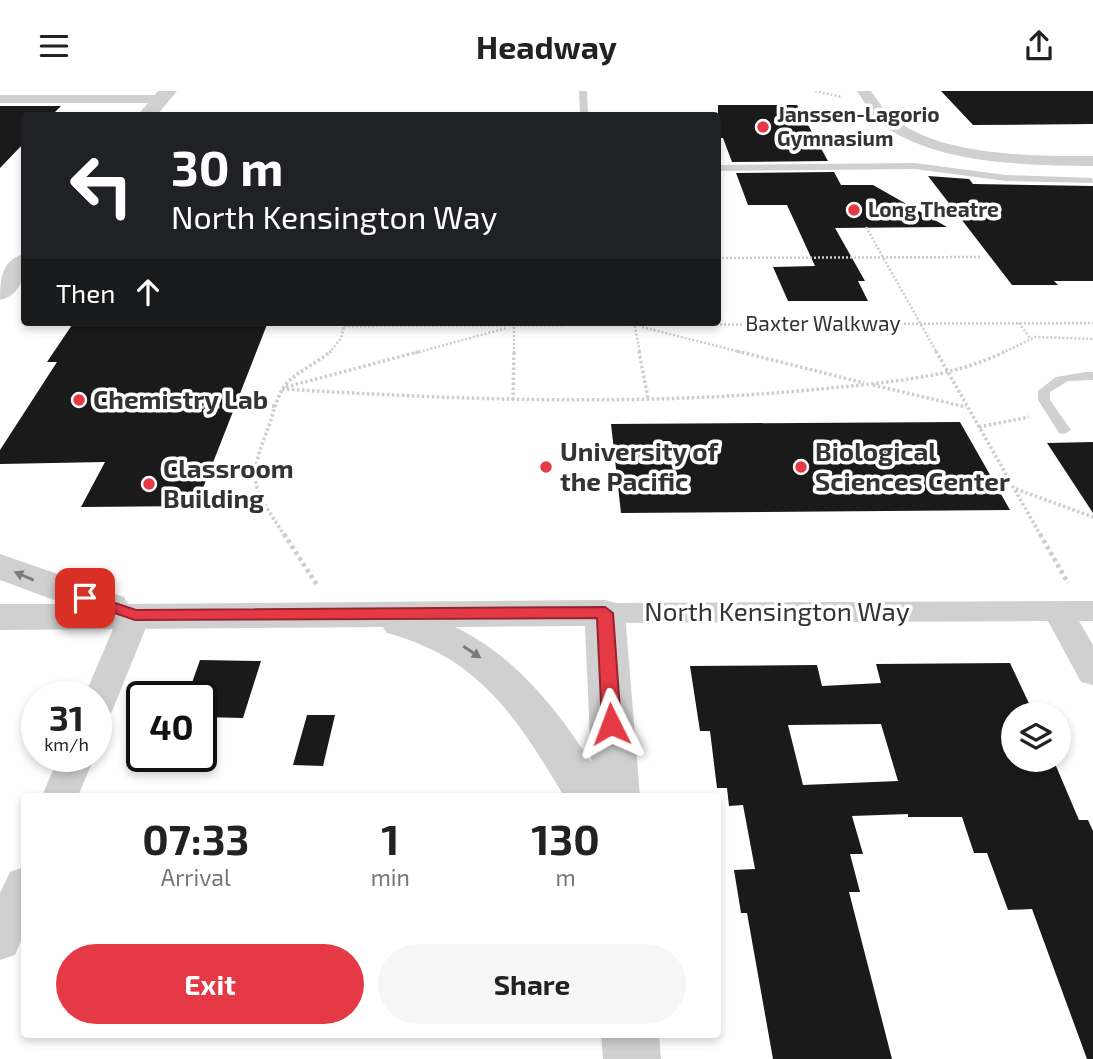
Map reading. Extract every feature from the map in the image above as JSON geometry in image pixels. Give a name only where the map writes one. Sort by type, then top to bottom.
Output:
[{"type":"street","points":[[864,91],[887,121],[948,146],[989,155],[1093,161]]},
{"type":"street","points":[[0,99],[164,95]]},
{"type":"street","points":[[150,112],[164,95]]},
{"type":"street","points":[[0,292],[21,266]]},
{"type":"street","points":[[0,565],[23,576],[135,615],[108,681]]},
{"type":"street","points":[[1079,611],[1093,674]]},
{"type":"street","name":"North Kensington Way","points":[[0,617],[1079,611]]},
{"type":"street","points":[[605,613],[616,793]]},
{"type":"street","points":[[337,614],[422,627],[478,656],[513,689],[552,737],[586,793]]},
{"type":"street","points":[[61,793],[70,772]]},
{"type":"street","points":[[0,943],[21,890]]},
{"type":"street","points":[[630,1038],[632,1059]]},
{"type":"lane","points":[[583,91],[584,112]]},
{"type":"lane","points":[[977,175],[989,155]]},
{"type":"lane","points":[[1069,161],[1092,181]]},
{"type":"lane","points":[[721,169],[907,166],[977,175],[1092,181]]},
{"type":"lane","points":[[1064,430],[1044,400],[1044,391],[1062,377],[1093,376]]},
{"type":"path","points":[[866,227],[1015,488],[1079,611]]},
{"type":"path","points":[[721,258],[982,257]]},
{"type":"path","points":[[1019,323],[1030,338]]},
{"type":"path","name":"Baxter Walkway","points":[[721,324],[1093,323]]},
{"type":"path","points":[[337,614],[257,494],[253,478],[255,462],[282,389],[288,380],[336,348],[342,326]]},
{"type":"path","points":[[282,389],[507,326]]},
{"type":"path","points":[[513,400],[514,326]]},
{"type":"path","points":[[634,326],[648,399]]},
{"type":"path","points":[[642,326],[968,407]]},
{"type":"path","points":[[282,389],[513,400],[648,399],[868,384],[947,371],[998,355],[1030,338],[1093,339]]},
{"type":"path","points":[[122,408],[276,406]]},
{"type":"path","points":[[979,426],[1007,422],[1050,409]]},
{"type":"path","points":[[1015,488],[1093,517]]},
{"type":"building","points":[[941,91],[1093,91],[1093,124],[973,125]]},
{"type":"building","name":"Janssen-Lagorio Gymnasium","points":[[718,105],[797,105],[828,161],[732,162],[721,138],[721,112],[718,112]]},
{"type":"building","points":[[0,106],[61,106],[55,112],[21,112],[21,146],[0,168]]},
{"type":"building","points":[[834,172],[841,185],[873,185],[947,227],[835,228],[865,281],[858,281],[868,301],[788,301],[773,267],[815,266],[787,205],[748,205],[736,173]]},
{"type":"building","points":[[928,176],[969,179],[973,184],[1093,186],[1093,281],[1054,281],[1058,285],[1012,285]]},
{"type":"building","points":[[71,326],[266,326],[196,506],[81,507],[105,462],[0,464],[0,450],[57,362],[47,362]]},
{"type":"building","name":"Biological Sciences Center","points":[[960,422],[1010,510],[621,513],[611,424]]},
{"type":"building","points":[[1093,442],[1093,513],[1047,443]]},
{"type":"building","points":[[200,660],[261,661],[243,718],[217,717],[217,681],[193,681]]},
{"type":"building","points":[[1010,663],[1028,702],[1001,702],[1001,772],[1059,772],[1079,820],[1088,820],[1093,831],[1093,1059],[1087,1059],[1032,909],[1008,910],[987,853],[974,853],[962,817],[908,817],[908,814],[852,816],[863,854],[850,854],[860,892],[849,892],[892,1059],[773,1059],[747,913],[741,913],[734,870],[755,869],[743,805],[729,806],[727,788],[717,788],[710,731],[700,731],[690,666],[817,665],[822,686],[881,683],[876,664]],"holes":[[[881,724],[898,781],[803,785],[788,725]]]},
{"type":"building","points":[[307,715],[335,715],[323,766],[293,765]]},
{"type":"place","name":"Janssen-Lagorio Gymnasium","points":[[763,127]]},
{"type":"place","name":"Long Theatre","points":[[854,210]]},
{"type":"place","name":"Chemistry Lab","points":[[79,400]]},
{"type":"place","name":"University of the Pacific","points":[[546,467]]},
{"type":"place","name":"Biological Sciences Center","points":[[801,467]]},
{"type":"place","name":"Classroom Building","points":[[149,484]]},
{"type":"route","points":[[85,598],[135,615],[605,613],[611,724]]}]
